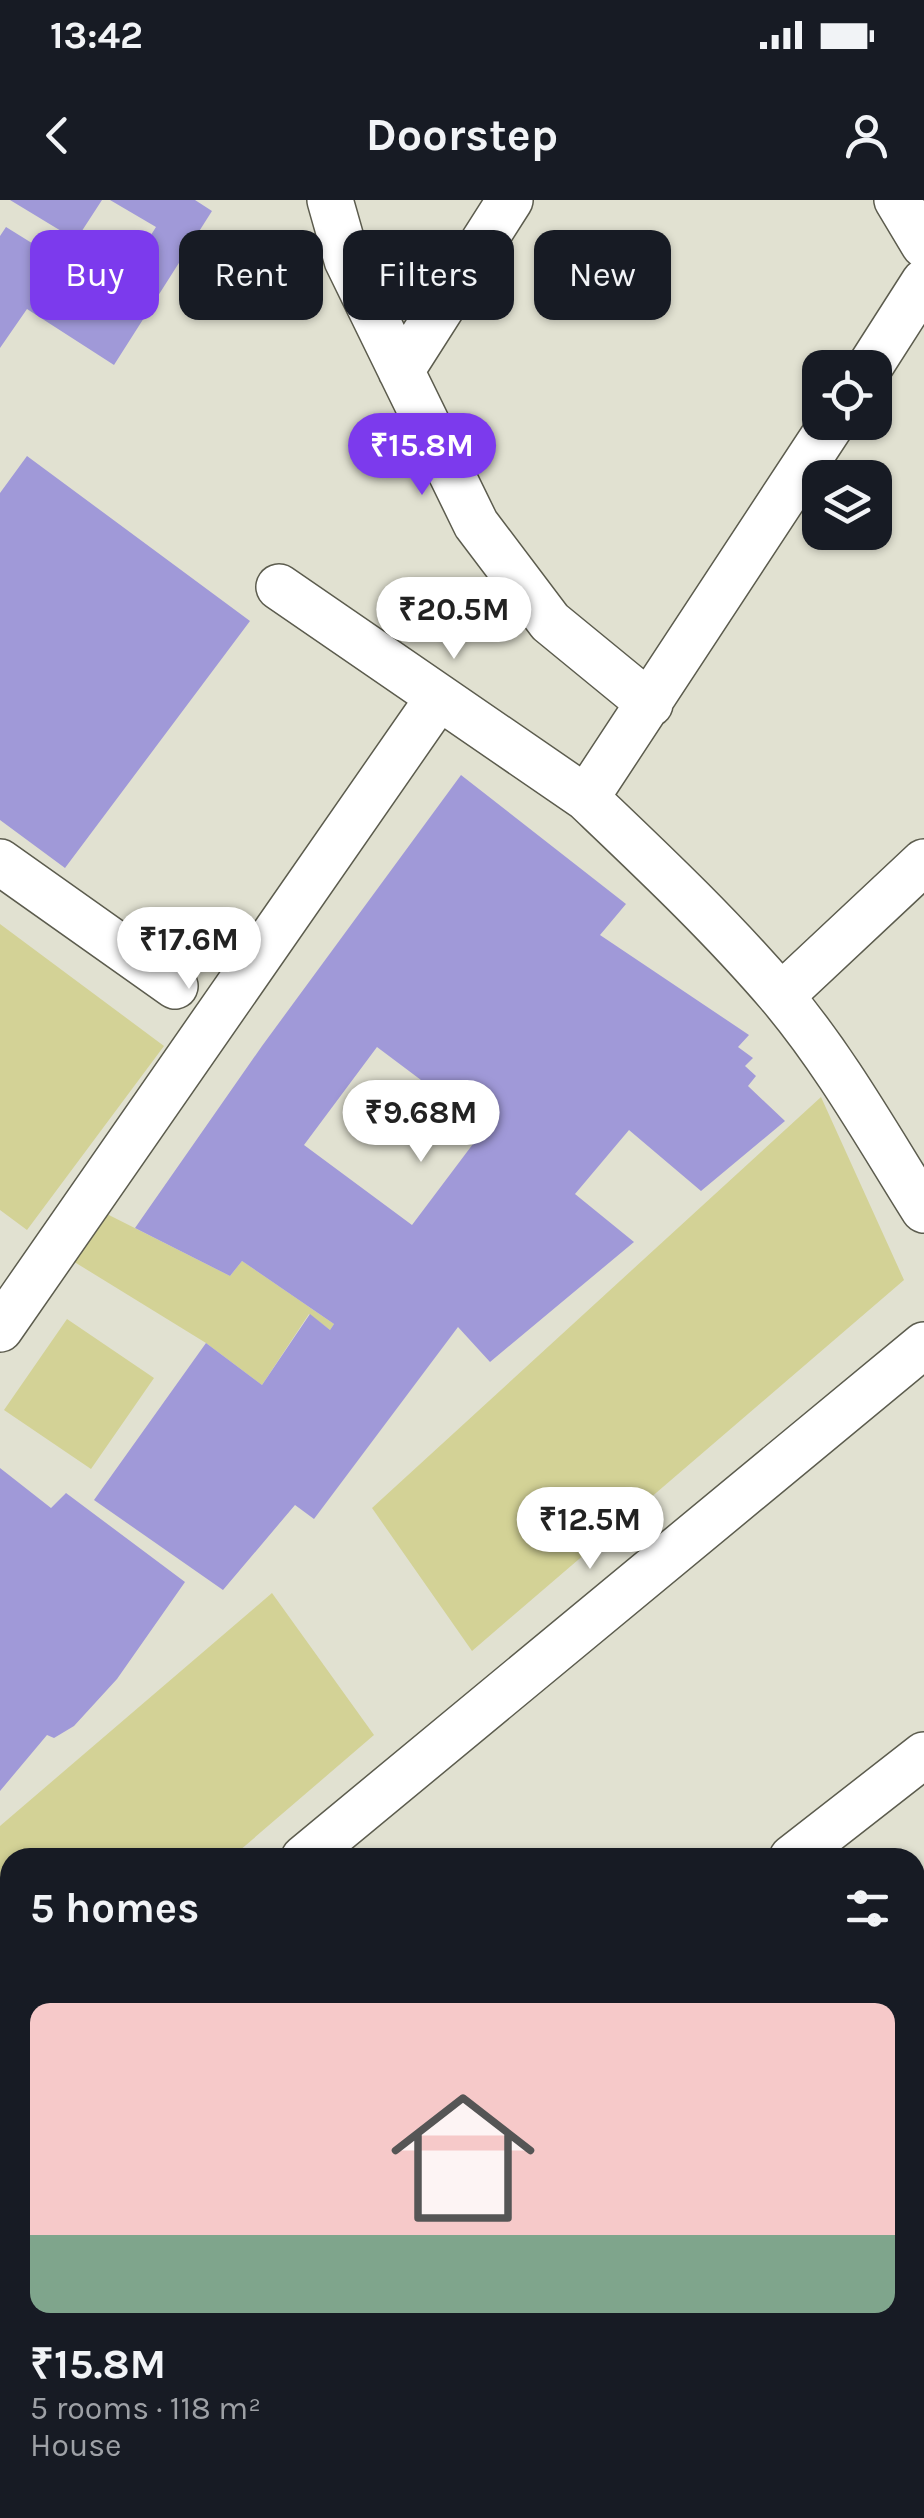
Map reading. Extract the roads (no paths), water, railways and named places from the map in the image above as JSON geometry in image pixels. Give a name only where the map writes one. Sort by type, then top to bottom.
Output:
[{"type":"street","points":[[330,200],[347,260],[476,524],[550,622],[650,704]]},
{"type":"street","points":[[402,371],[510,200]]},
{"type":"street","points":[[898,200],[924,245]]},
{"type":"street","points":[[880,350],[924,282]]},
{"type":"street","points":[[586,798],[821,440]]},
{"type":"street","points":[[280,587],[586,798],[696,903],[781,996],[852,1095],[924,1210]]},
{"type":"street","points":[[0,1329],[197,1001],[336,840],[439,697]]},
{"type":"street","points":[[0,862],[197,1001]]},
{"type":"street","points":[[781,996],[924,862]]},
{"type":"street","points":[[316,1848],[924,1344]]},
{"type":"street","points":[[805,1848],[924,1755]]}]
